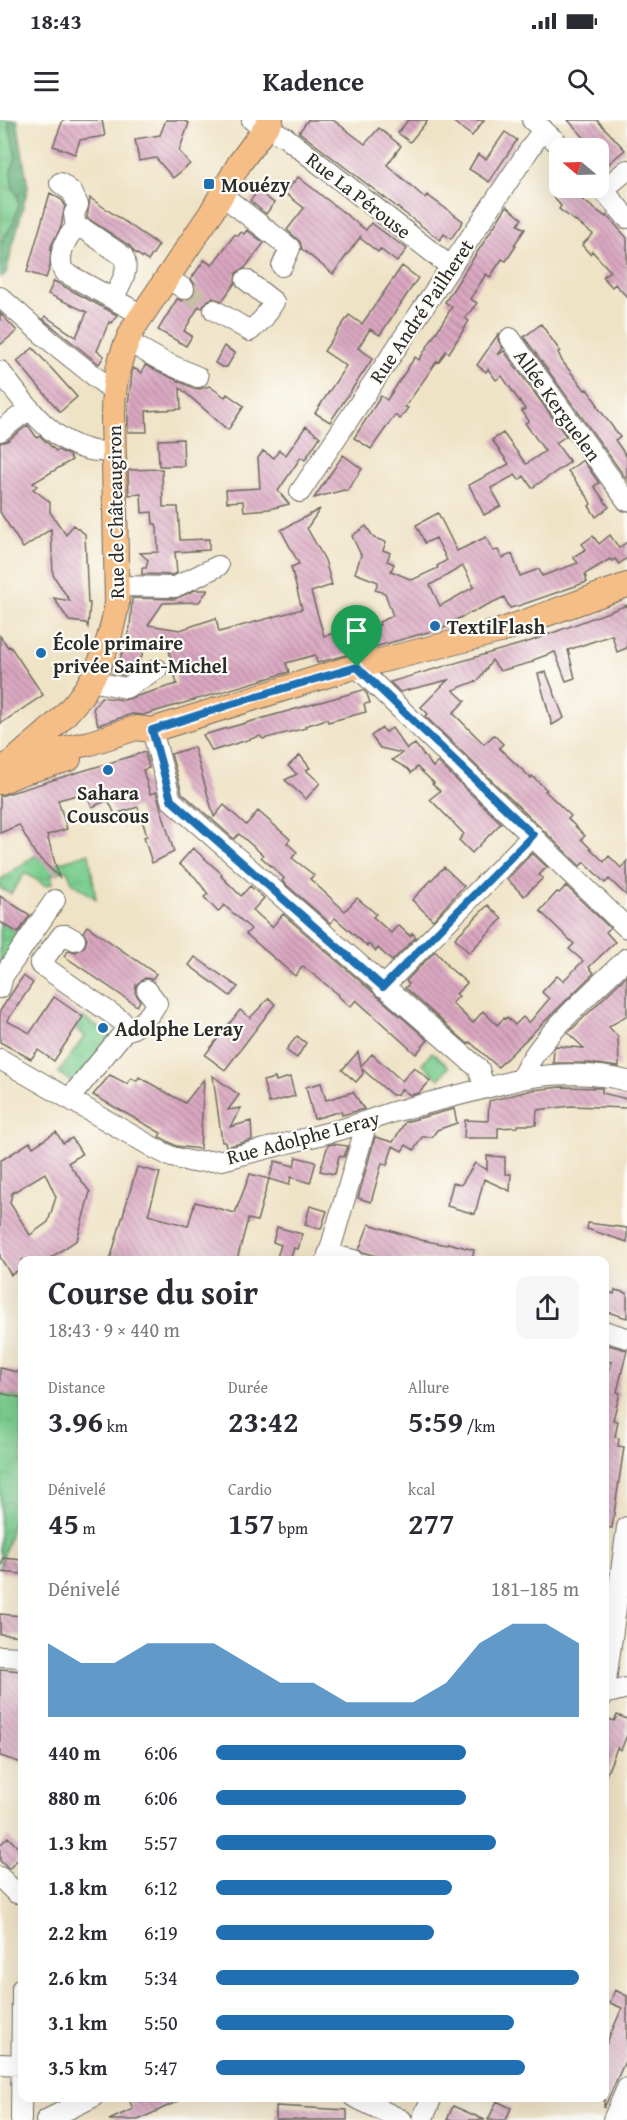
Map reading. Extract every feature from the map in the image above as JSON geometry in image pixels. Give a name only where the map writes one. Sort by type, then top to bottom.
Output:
[{"type":"main road","name":"Rue de Châteaugiron","points":[[0,770],[17,760],[65,717],[101,663],[111,635],[118,586],[113,452],[113,391],[116,370],[127,341],[142,315],[176,283],[263,122]]},
{"type":"main road","points":[[0,756],[29,748],[38,751],[62,749],[90,743],[136,728],[152,730],[357,667],[500,631],[627,585]]},
{"type":"main road","points":[[0,782],[42,766],[141,741],[152,730]]},
{"type":"street","name":"Rue La Pérouse","points":[[263,122],[451,267]]},
{"type":"street","points":[[537,124],[552,138]]},
{"type":"street","name":"Rue André Pailheret","points":[[300,492],[451,267],[537,124]]},
{"type":"street","points":[[609,182],[627,170]]},
{"type":"street","points":[[60,183],[72,192],[78,205],[74,214],[76,228]]},
{"type":"street","points":[[222,195],[290,248],[282,266]]},
{"type":"street","points":[[609,197],[627,218]]},
{"type":"street","points":[[76,228],[85,230],[123,256],[127,262],[126,272],[113,299]]},
{"type":"street","points":[[76,228],[68,235],[63,246],[61,267],[64,272],[142,315]]},
{"type":"street","points":[[214,310],[250,331],[263,319],[274,302],[246,280]]},
{"type":"street","points":[[0,297],[113,391]]},
{"type":"street","name":"Allée Kerguelen","points":[[510,338],[627,501]]},
{"type":"street","points":[[127,341],[198,377]]},
{"type":"street","points":[[0,371],[29,409],[50,430],[89,450],[113,452]]},
{"type":"street","points":[[0,431],[29,409]]},
{"type":"street","points":[[118,586],[175,587],[218,566]]},
{"type":"street","points":[[357,667],[627,928]]},
{"type":"street","points":[[91,681],[126,688],[157,669]]},
{"type":"street","points":[[152,730],[171,800],[479,1069],[484,1088]]},
{"type":"street","points":[[383,987],[533,835]]},
{"type":"street","points":[[0,988],[3,976],[55,900]]},
{"type":"street","points":[[75,940],[62,935],[40,964],[122,1021],[125,1031]]},
{"type":"street","points":[[521,1079],[527,1064],[552,1033],[627,958]]},
{"type":"street","points":[[69,1099],[125,1031],[133,1029],[154,1008],[157,1003],[147,990]]},
{"type":"street","name":"Rue Adolphe Leray","points":[[0,1059],[165,1154],[194,1162],[222,1160],[521,1079],[541,1076],[583,1076],[614,1077],[627,1081]]},
{"type":"street","points":[[328,1256],[366,1122]]},
{"type":"street","points":[[609,1333],[627,1338]]},
{"type":"street","points":[[609,1664],[627,1527]]},
{"type":"street","points":[[0,1656],[18,1657]]},
{"type":"street","points":[[609,1694],[627,1688]]},
{"type":"street","points":[[0,1877],[18,1893]]},
{"type":"street","points":[[0,2064],[18,2065]]},
{"type":"street","points":[[613,2120],[627,2088]]},
{"type":"street","points":[[21,2102],[21,2120]]},
{"type":"street","points":[[46,2120],[83,2102]]},
{"type":"street","points":[[364,2102],[402,2120]]},
{"type":"street","points":[[422,2120],[430,2102]]},
{"type":"green space","points":[[0,120],[8,120],[16,157],[11,171],[13,189],[17,194],[19,204],[13,224],[0,244],[2,144]]},
{"type":"green space","points":[[8,120],[17,120],[28,187],[6,273],[0,278],[0,244],[13,224],[19,204],[17,194],[13,189],[11,171],[16,157]]},
{"type":"green space","points":[[89,853],[96,899],[72,882],[67,870],[51,875],[53,883],[46,886],[25,873],[11,894],[0,888],[0,880],[36,855],[48,866]]},
{"type":"green space","points":[[0,922],[22,936],[0,967]]},
{"type":"green space","points":[[83,1017],[111,1036],[73,1083],[58,1073],[85,1036],[75,1028]]},
{"type":"green space","points":[[432,1052],[449,1067],[439,1079],[422,1064]]},
{"type":"green space","points":[[0,1393],[18,1397],[18,1507],[0,1568]]},
{"type":"building","points":[[63,120],[102,120],[105,136],[80,140],[75,154],[53,146]]},
{"type":"building","points":[[166,120],[181,120],[189,123],[179,151],[190,164],[173,178],[156,158],[139,161],[135,139],[160,135]]},
{"type":"building","points":[[308,120],[333,120],[365,144],[379,128],[401,146],[387,165],[425,198],[427,195],[463,221],[451,239],[444,234],[440,240],[299,132]]},
{"type":"building","points":[[408,120],[428,120],[410,142],[398,133]]},
{"type":"building","points":[[451,120],[484,120],[472,136]]},
{"type":"building","points":[[568,120],[597,120],[625,150],[609,163],[609,138],[585,138]]},
{"type":"building","points":[[505,132],[517,140],[489,182],[469,169],[478,154],[486,159]]},
{"type":"building","points":[[298,177],[366,230],[371,223],[407,249],[397,262],[380,249],[378,252],[360,238],[361,236],[333,274],[302,249],[300,242],[287,230],[304,208],[285,193]]},
{"type":"building","points":[[258,191],[274,203],[266,214],[250,201]]},
{"type":"building","points":[[50,193],[62,200],[65,205],[61,227],[51,246],[50,266],[46,278],[27,272]]},
{"type":"building","points":[[90,198],[159,245],[148,261],[134,252],[130,246],[87,218]]},
{"type":"building","points":[[554,198],[580,198],[606,217],[607,215],[627,238],[627,297],[615,284],[612,287],[603,277],[610,271],[592,251],[590,254],[582,245],[593,234],[559,209],[561,206]]},
{"type":"building","points":[[507,206],[522,219],[518,225],[525,229],[514,245],[516,246],[506,261],[502,259],[490,277],[486,274],[470,299],[477,303],[465,318],[469,321],[449,353],[446,351],[439,362],[437,361],[405,407],[408,408],[400,419],[395,415],[371,449],[354,438],[381,396],[387,400],[415,357],[419,360],[452,307],[445,302]]},
{"type":"building","points":[[247,230],[264,243],[245,268],[236,273],[235,283],[222,301],[213,298],[208,300],[202,308],[199,306],[184,331],[192,336],[186,346],[158,330],[177,299],[189,300],[194,295],[195,284],[191,279],[204,260],[212,265],[235,234],[238,236],[241,232],[244,234]]},
{"type":"building","points":[[402,266],[418,278],[380,335],[370,329],[358,348],[373,358],[330,422],[315,413],[346,366],[324,351],[349,315],[362,324]]},
{"type":"building","points":[[54,281],[117,315],[112,323],[109,322],[97,351],[104,356],[99,364],[43,319],[45,316],[76,337],[87,312],[48,294]]},
{"type":"building","points":[[0,313],[17,331],[0,345]]},
{"type":"building","points":[[541,324],[560,351],[558,352],[562,361],[585,390],[587,389],[620,437],[615,440],[627,457],[627,480],[524,337]]},
{"type":"building","points":[[499,333],[498,340],[503,348],[498,355],[504,351],[566,436],[556,443],[570,462],[532,488],[524,476],[519,480],[515,475],[491,488],[501,506],[484,515],[469,485],[509,464],[492,440],[503,433],[526,464],[545,451],[525,423],[529,421],[522,411],[525,409],[502,376],[496,380],[488,369],[486,372],[477,365]]},
{"type":"building","points":[[224,346],[235,353],[227,367],[215,363]]},
{"type":"building","points":[[33,348],[77,397],[60,412],[17,361]]},
{"type":"building","points":[[145,365],[193,388],[200,389],[209,386],[225,397],[227,394],[244,406],[228,430],[180,388],[181,409],[146,411],[147,432],[128,432],[128,405],[133,368],[142,373]]},
{"type":"building","points":[[28,425],[37,438],[40,436],[56,451],[69,455],[72,460],[33,483],[37,486],[33,489],[50,502],[50,512],[66,535],[73,525],[85,534],[88,603],[90,603],[88,627],[86,623],[69,621],[54,598],[70,601],[53,575],[51,529],[23,548],[0,512],[0,443],[7,441]]},
{"type":"building","points":[[306,426],[320,437],[305,460],[301,457],[278,491],[289,504],[269,509],[244,511],[243,501],[227,502],[226,490],[260,488],[258,458],[263,451],[274,458],[279,450],[286,455]]},
{"type":"building","points":[[183,439],[184,466],[159,466],[158,440]]},
{"type":"building","points":[[343,455],[362,469],[347,491],[314,498]]},
{"type":"building","points":[[583,460],[599,483],[594,486],[609,507],[596,517],[589,506],[591,504],[587,496],[568,471]]},
{"type":"building","points":[[162,469],[163,507],[178,507],[180,540],[209,539],[209,550],[175,552],[177,573],[172,575],[142,574],[142,568],[146,568],[148,560],[140,553],[158,552],[157,528],[156,524],[153,524],[152,512],[142,513],[141,494],[129,495],[128,470]]},
{"type":"building","points":[[320,509],[307,528],[325,560],[332,585],[311,592],[324,636],[351,628],[352,632],[380,625],[379,622],[393,616],[385,593],[375,590],[378,582],[355,573],[361,555],[352,536],[366,526],[374,538],[386,542],[383,550],[390,553],[387,561],[394,564],[391,571],[412,580],[438,568],[437,566],[447,560],[436,538],[425,543],[416,525],[438,513],[457,551],[486,537],[493,551],[498,550],[502,558],[512,554],[520,576],[539,569],[542,576],[578,563],[573,557],[586,549],[582,544],[593,536],[599,544],[610,535],[619,548],[627,542],[627,558],[619,564],[615,559],[612,561],[610,559],[585,574],[587,582],[521,605],[510,608],[504,597],[449,623],[450,626],[317,663],[315,655],[286,663],[289,672],[143,715],[132,714],[98,725],[93,709],[101,697],[124,700],[177,684],[167,642],[147,638],[139,665],[131,663],[128,672],[124,675],[113,673],[130,627],[132,598],[175,599],[195,590],[208,590],[199,602],[163,603],[148,625],[180,630],[216,618],[219,632],[302,609],[291,567],[299,564],[281,530]],"holes":[[[463,566],[474,587],[440,606],[430,585]]]},
{"type":"building","points":[[627,605],[627,648],[617,652],[612,635],[568,650],[575,678],[566,681],[555,652],[533,660],[533,662],[500,671],[492,660],[479,680],[453,690],[465,701],[453,713],[484,744],[494,735],[503,744],[499,748],[547,790],[545,791],[571,816],[568,819],[585,836],[581,839],[604,862],[609,856],[621,868],[627,861],[627,896],[609,879],[605,883],[584,862],[580,866],[425,716],[428,714],[421,707],[448,680],[400,692],[390,682],[531,641]]},
{"type":"building","points":[[0,636],[8,647],[10,646],[43,695],[0,724]]},
{"type":"building","points":[[546,672],[564,718],[552,725],[538,674]]},
{"type":"building","points":[[363,690],[370,703],[364,704],[366,712],[328,722],[327,719],[305,726],[306,728],[263,739],[260,736],[212,751],[203,735]]},
{"type":"building","points":[[382,728],[386,732],[392,728],[407,749],[415,744],[433,767],[438,762],[501,823],[472,853],[459,840],[464,834],[430,799],[440,791],[432,784],[434,783],[417,767],[411,773],[392,760],[402,753],[380,748],[371,736]]},
{"type":"building","points":[[194,747],[214,817],[224,805],[246,825],[258,811],[290,839],[287,843],[297,852],[292,858],[314,875],[310,879],[345,911],[357,898],[376,914],[373,917],[391,933],[398,925],[410,936],[412,933],[416,937],[392,961],[378,948],[376,951],[368,944],[367,946],[335,918],[330,923],[282,881],[284,878],[261,857],[263,855],[239,834],[234,839],[182,793],[171,754]]},
{"type":"building","points":[[145,752],[149,768],[143,770],[150,794],[156,792],[174,852],[152,863],[138,807],[115,814],[108,800],[92,807],[85,793],[58,800],[67,829],[47,835],[59,877],[36,855],[19,825],[0,833],[0,796]]},
{"type":"building","points":[[300,755],[310,768],[306,770],[320,783],[306,799],[285,780],[297,774],[288,766]]},
{"type":"building","points":[[193,848],[222,874],[221,876],[241,896],[250,886],[264,898],[253,910],[272,927],[283,914],[428,1040],[416,1054],[356,1000],[350,1007],[339,995],[303,966],[295,976],[246,934],[251,929],[224,905],[218,912],[204,897],[208,894],[195,877],[179,864]]},
{"type":"building","points":[[532,853],[547,867],[539,875],[543,878],[524,896],[507,879]]},
{"type":"building","points":[[444,867],[464,886],[433,920],[412,900]]},
{"type":"building","points":[[566,886],[610,928],[606,932],[615,942],[589,967],[594,973],[498,1067],[470,1042],[468,1044],[405,988],[409,984],[406,981],[435,951],[446,965],[467,983],[456,994],[459,996],[452,1003],[473,1023],[483,1011],[497,1025],[507,1017],[515,1025],[523,1017],[529,1023],[549,999],[542,992],[557,976],[563,981],[583,961],[569,949],[574,944],[540,911],[557,892],[559,893]]},
{"type":"building","points":[[0,896],[30,915],[18,933],[0,922]]},
{"type":"building","points":[[488,905],[502,919],[469,953],[455,938]]},
{"type":"building","points":[[87,926],[156,974],[152,979],[145,978],[136,985],[135,992],[140,1001],[137,1006],[64,956],[69,950],[76,952],[85,946],[87,939],[83,932]]},
{"type":"building","points":[[195,957],[238,987],[230,996],[189,965]]},
{"type":"building","points":[[627,975],[627,1015],[609,1027],[618,1037],[619,1067],[589,1063],[553,1063],[556,1046],[584,1048],[568,1033]]},
{"type":"building","points":[[23,976],[33,983],[7,1021],[30,1033],[54,997],[83,1017],[54,1061],[38,1050],[31,1059],[0,1042],[0,1011]]},
{"type":"building","points":[[269,998],[275,1004],[225,1070],[205,1055],[240,1010],[250,1018]]},
{"type":"building","points":[[297,1036],[306,1043],[297,1058],[286,1050]]},
{"type":"building","points":[[358,1052],[361,1066],[372,1054],[402,1081],[414,1067],[430,1081],[419,1093],[410,1095],[402,1089],[397,1095],[392,1095],[362,1069],[363,1074],[356,1082],[342,1070]]},
{"type":"building","points":[[110,1075],[127,1084],[131,1078],[137,1081],[139,1077],[185,1103],[204,1079],[200,1149],[176,1146],[159,1137],[161,1133],[93,1095]]},
{"type":"building","points":[[213,1076],[239,1095],[228,1110],[241,1108],[230,1127],[251,1121],[252,1140],[226,1147],[225,1142],[222,1142]]},
{"type":"building","points":[[290,1077],[295,1096],[269,1103],[263,1081],[275,1078],[276,1081]]},
{"type":"building","points":[[321,1083],[326,1100],[353,1092],[364,1109],[342,1115],[341,1111],[314,1119],[306,1087]]},
{"type":"building","points":[[561,1087],[602,1088],[602,1093],[627,1099],[627,1108],[571,1106],[537,1110],[536,1125],[498,1128],[498,1138],[464,1138],[465,1120],[488,1121],[489,1101],[532,1090]]},
{"type":"building","points":[[454,1109],[457,1123],[437,1130],[432,1137],[422,1137],[414,1150],[406,1145],[402,1151],[393,1146],[387,1165],[382,1163],[371,1202],[358,1198],[375,1137],[393,1142],[405,1122]]},
{"type":"building","points":[[56,1132],[63,1143],[72,1138],[82,1154],[68,1163],[90,1192],[77,1240],[53,1256],[18,1256],[18,1271],[11,1275],[0,1257],[0,1161],[30,1142],[33,1147]],"holes":[[[45,1173],[56,1197],[48,1222],[30,1235],[10,1203],[12,1193]]]},
{"type":"building","points":[[328,1145],[348,1146],[344,1157],[339,1156],[335,1174],[320,1171]]},
{"type":"building","points":[[487,1156],[505,1157],[505,1174],[511,1174],[510,1191],[484,1179],[475,1214],[447,1206],[453,1183],[461,1185],[475,1163],[487,1170]]},
{"type":"building","points":[[296,1157],[316,1162],[310,1183],[291,1177],[289,1185],[269,1179],[275,1161],[294,1166]]},
{"type":"building","points":[[137,1167],[160,1173],[148,1215],[188,1226],[195,1202],[235,1213],[250,1174],[269,1179],[257,1221],[248,1219],[238,1256],[111,1256]]},
{"type":"building","points":[[310,1206],[327,1211],[321,1229],[305,1225]]},
{"type":"building","points":[[588,1223],[627,1228],[627,1242],[587,1229]]},
{"type":"building","points":[[369,1224],[421,1240],[447,1245],[448,1243],[474,1250],[473,1256],[376,1256],[359,1250]]},
{"type":"building","points":[[277,1227],[302,1234],[298,1249],[294,1248],[291,1256],[277,1256],[281,1245],[273,1242]]},
{"type":"building","points":[[615,1290],[627,1293],[627,1318],[609,1313],[609,1292],[614,1294]]},
{"type":"building","points":[[609,1345],[627,1350],[613,1420],[618,1421],[615,1437],[619,1438],[618,1446],[624,1447],[612,1528],[609,1528],[609,1372],[612,1362],[609,1362]]},
{"type":"building","points":[[0,1368],[18,1372],[18,1397],[0,1393]]},
{"type":"building","points":[[3,1558],[18,1560],[18,1574],[0,1572]]},
{"type":"building","points":[[0,1614],[18,1616],[18,1636],[0,1634]]},
{"type":"building","points":[[0,1669],[18,1671],[18,1762],[0,1756]]},
{"type":"building","points":[[617,1715],[627,1719],[627,1735],[621,1750],[617,1748],[609,1768],[609,1719],[614,1721]]},
{"type":"building","points":[[8,1837],[18,1848],[18,1859],[9,1869],[0,1861],[0,1845]]},
{"type":"building","points":[[615,1990],[627,1996],[627,2057],[609,2097],[609,2038],[622,2008],[610,2003]]},
{"type":"building","points":[[130,2102],[176,2102],[138,2120],[109,2120],[133,2109]]},
{"type":"building","points":[[497,2102],[511,2108],[506,2120],[488,2120]]},
{"type":"building","points":[[276,2106],[347,2110],[347,2120],[276,2120]]},
{"type":"building","points":[[453,2106],[485,2120],[447,2120]]},
{"type":"tunnel","points":[[184,289],[214,310]]},
{"type":"place","name":"Mouézy","points":[[209,184]]},
{"type":"place","name":"TextilFlash","points":[[435,626]]},
{"type":"place","name":"École primaire privée Saint-Michel","points":[[41,653]]},
{"type":"place","name":"Sahara Couscous","points":[[108,770]]},
{"type":"place","name":"Adolphe Leray","points":[[103,1028]]},
{"type":"route","points":[[357,667],[533,835],[383,987],[171,800],[152,730],[357,667]]}]
